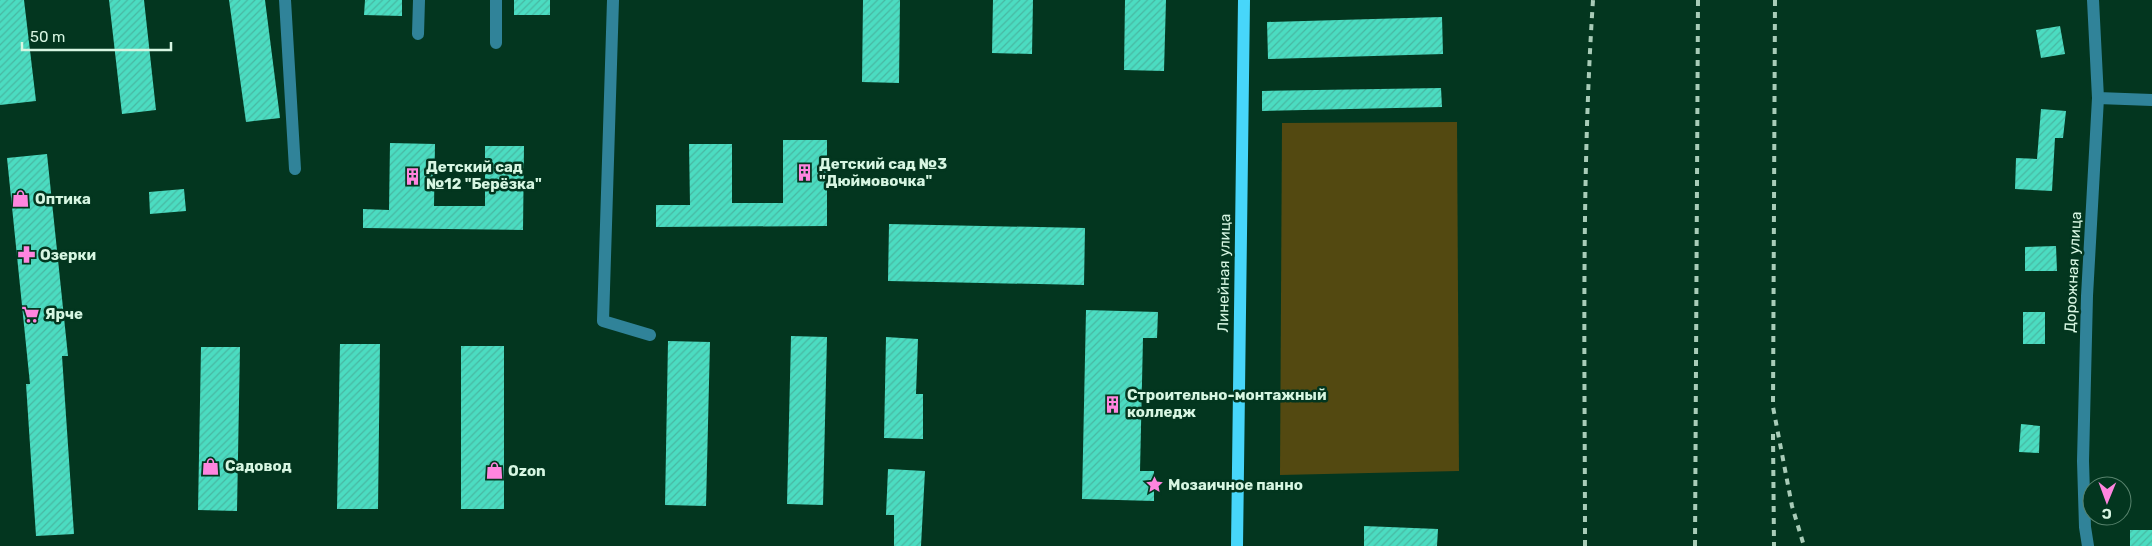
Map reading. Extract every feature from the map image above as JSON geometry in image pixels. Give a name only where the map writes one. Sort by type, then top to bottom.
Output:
[{"type":"main road","name":"Линейная улица","points":[[1237,546],[1244,0]]},
{"type":"street","points":[[285,0],[295,169]]},
{"type":"street","points":[[418,34],[419,0]]},
{"type":"street","points":[[496,0],[496,43]]},
{"type":"street","points":[[614,0],[603,322],[650,335]]},
{"type":"street","name":"Дорожная улица","points":[[2088,546],[2085,527],[2083,461],[2086,316],[2098,98],[2093,0]]},
{"type":"street","points":[[2098,98],[2152,100]]},
{"type":"shaded area","points":[[1457,122],[1459,471],[1280,475],[1282,123]]},
{"type":"building","points":[[0,0],[24,0],[36,101],[0,105]]},
{"type":"building","points":[[109,0],[144,0],[156,110],[122,114]]},
{"type":"building","points":[[229,0],[265,0],[280,118],[246,122]]},
{"type":"building","points":[[365,0],[402,0],[402,16],[364,15]]},
{"type":"building","points":[[514,0],[550,0],[550,15],[514,15]]},
{"type":"building","points":[[863,0],[900,0],[899,83],[862,82]]},
{"type":"building","points":[[993,0],[1033,0],[1032,54],[992,53]]},
{"type":"building","points":[[1125,0],[1166,0],[1164,71],[1124,70]]},
{"type":"building","points":[[1442,17],[1443,54],[1268,59],[1267,22]]},
{"type":"building","points":[[2060,26],[2065,54],[2041,58],[2036,30]]},
{"type":"building","points":[[1441,88],[1442,107],[1262,111],[1262,91]]},
{"type":"building","points":[[2041,109],[2066,111],[2063,138],[2055,138],[2052,191],[2015,189],[2016,158],[2037,159]]},
{"type":"building","name":"Детский сад №3 \"Дюймовочка\"","points":[[783,140],[827,140],[827,226],[656,227],[656,205],[690,205],[689,144],[732,144],[732,203],[783,203]]},
{"type":"building","name":"Детский сад №12 \"Берёзка\"","points":[[390,143],[435,144],[434,206],[485,206],[485,146],[524,146],[523,230],[363,228],[363,209],[389,210]]},
{"type":"building","points":[[47,154],[68,356],[62,356],[74,534],[36,536],[26,384],[30,384],[7,158]]},
{"type":"building","points":[[184,189],[186,211],[150,214],[149,192]]},
{"type":"building","points":[[889,224],[1085,228],[1084,285],[888,281]]},
{"type":"building","points":[[2056,246],[2057,271],[2025,271],[2025,247]]},
{"type":"building","name":"Строительно-монтажный колледж","points":[[1086,310],[1158,312],[1157,338],[1143,338],[1140,471],[1154,471],[1154,501],[1082,499]]},
{"type":"building","points":[[2023,312],[2045,312],[2045,344],[2023,344]]},
{"type":"building","points":[[791,336],[827,337],[823,505],[787,504]]},
{"type":"building","points":[[886,337],[918,339],[916,394],[923,394],[923,439],[884,438]]},
{"type":"building","points":[[668,341],[710,342],[706,506],[665,505]]},
{"type":"building","points":[[340,344],[380,344],[378,509],[337,509]]},
{"type":"building","points":[[461,346],[504,346],[504,509],[461,509]]},
{"type":"building","points":[[201,347],[240,347],[237,511],[198,510]]},
{"type":"building","points":[[2021,424],[2040,426],[2039,453],[2019,452]]},
{"type":"building","points":[[888,469],[925,471],[921,546],[894,546],[894,515],[886,515]]},
{"type":"building","points":[[1364,526],[1438,529],[1437,546],[1364,546]]},
{"type":"building","points":[[2130,530],[2152,530],[2152,546],[2130,546]]},
{"type":"railway","points":[[1585,546],[1585,204],[1593,0]]},
{"type":"railway","points":[[1695,546],[1698,0]]},
{"type":"railway","points":[[1775,0],[1773,407],[1792,506],[1804,546]]},
{"type":"railway","points":[[1773,434],[1774,546]]},
{"type":"place","name":"Детский сад №3 \"Дюймовочка\"","points":[[805,173]]},
{"type":"place","name":"Детский сад №12 \"Берёзка\"","points":[[412,176]]},
{"type":"place","name":"Оптика","points":[[21,199]]},
{"type":"place","name":"Озерки","points":[[26,255]]},
{"type":"place","name":"Ярче","points":[[31,314]]},
{"type":"place","name":"Строительно-монтажный колледж","points":[[1113,404]]},
{"type":"place","name":"Садовод","points":[[211,466]]},
{"type":"place","name":"Ozon","points":[[494,471]]},
{"type":"place","name":"Мозаичное панно","points":[[1154,485]]}]
